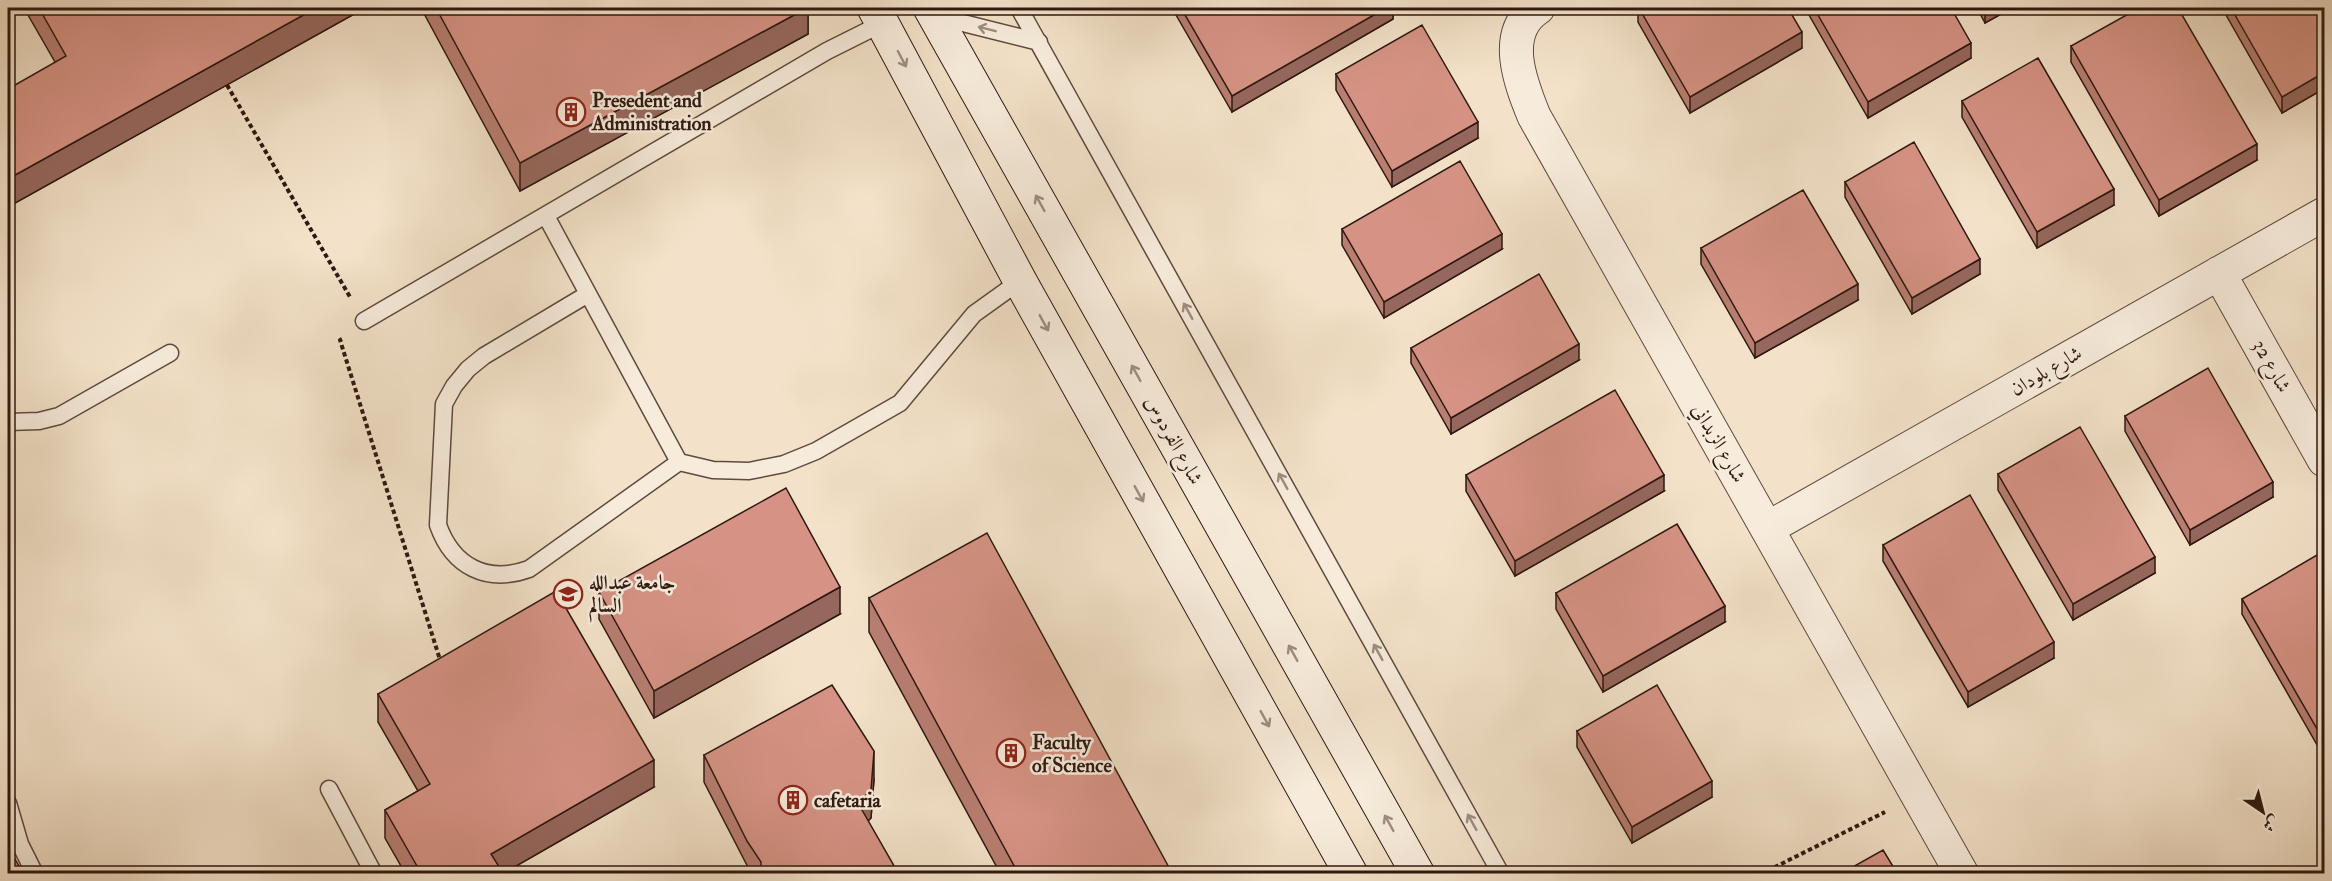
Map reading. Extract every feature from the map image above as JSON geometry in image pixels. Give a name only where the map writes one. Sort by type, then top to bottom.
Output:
[{"type":"street","name":"شارع الزبداني","points":[[1538,8],[1531,12],[1524,23],[1517,47],[1518,74],[1534,116],[1962,873]]},
{"type":"street","name":"شارع الفردوس","points":[[933,12],[1418,873]]},
{"type":"street","points":[[878,15],[1020,281],[1351,873]]},
{"type":"street","name":"شارع بلودان","points":[[1768,528],[2325,214]]},
{"type":"street","name":"شارع 32","points":[[2219,273],[2325,460]]},
{"type":"lane","points":[[1018,8],[1501,873]]},
{"type":"lane","points":[[933,12],[1039,42]]},
{"type":"lane","points":[[364,321],[827,51],[878,15]]},
{"type":"lane","points":[[546,216],[679,462],[713,470],[749,471],[784,464],[816,451],[900,403],[974,314],[1020,281]]},
{"type":"lane","points":[[588,294],[484,356],[468,369],[454,386],[444,404],[438,525],[443,538],[450,550],[473,568],[494,574],[516,574],[529,569],[679,462]]},
{"type":"lane","points":[[8,422],[18,424],[59,416],[170,353]]},
{"type":"lane","points":[[329,789],[374,873]]},
{"type":"lane","points":[[8,803],[20,844],[35,873]]},
{"type":"path","points":[[227,85],[364,321],[340,340],[444,669]]},
{"type":"path","points":[[1761,873],[1918,796]]},
{"type":"building","points":[[39,8],[316,8],[8,179],[8,89],[66,56]]},
{"type":"building","name":"Presedent and Administration","points":[[436,8],[807,8],[520,163]]},
{"type":"building","points":[[1181,8],[1386,8],[1232,96]]},
{"type":"building","points":[[1639,8],[1788,8],[1802,32],[1690,97]]},
{"type":"building","points":[[1814,8],[1951,8],[1971,43],[1868,102]]},
{"type":"building","points":[[2139,8],[2178,8],[2257,144],[2159,200],[2071,46]]},
{"type":"building","points":[[2231,8],[2325,8],[2325,72],[2282,97]]},
{"type":"building","points":[[1422,25],[1478,122],[1392,171],[1336,74]]},
{"type":"building","points":[[2038,58],[2114,189],[2037,232],[1962,101]]},
{"type":"building","points":[[1914,142],[1980,259],[1912,298],[1845,182]]},
{"type":"building","points":[[1460,161],[1502,234],[1384,302],[1342,229]]},
{"type":"building","points":[[1803,190],[1858,284],[1755,343],[1701,248]]},
{"type":"building","points":[[1539,274],[1579,344],[1451,418],[1411,348]]},
{"type":"building","points":[[2208,368],[2273,482],[2190,530],[2125,416]]},
{"type":"building","points":[[1615,390],[1664,475],[1515,561],[1466,475]]},
{"type":"building","points":[[2080,427],[2155,557],[2073,604],[1998,474]]},
{"type":"building","points":[[786,488],[840,587],[654,691],[599,592]]},
{"type":"building","points":[[1970,495],[2054,642],[1968,692],[1883,545]]},
{"type":"building","points":[[1677,524],[1725,606],[1603,676],[1556,593]]},
{"type":"building","name":"Faculty of Science","points":[[987,533],[1172,873],[1018,873],[869,598]]},
{"type":"building","points":[[2317,555],[2325,567],[2325,741],[2242,599]]},
{"type":"building","points":[[556,591],[654,760],[491,854],[503,873],[421,873],[385,810],[430,784],[378,694]]},
{"type":"building","name":"cafetaria","points":[[832,685],[874,751],[871,790],[858,803],[898,873],[761,873],[761,862],[747,841],[704,755]]},
{"type":"building","points":[[1657,685],[1712,781],[1632,827],[1577,731]]},
{"type":"building","points":[[8,847],[23,873],[8,873]]},
{"type":"building","points":[[1883,850],[1897,873],[1842,873]]},
{"type":"place","name":"Presedent and Administration","points":[[571,112]]},
{"type":"place","name":"جامعة عبدالله السالم","points":[[568,594]]},
{"type":"place","name":"Faculty of Science","points":[[1011,753]]},
{"type":"place","name":"cafetaria","points":[[793,800]]}]
